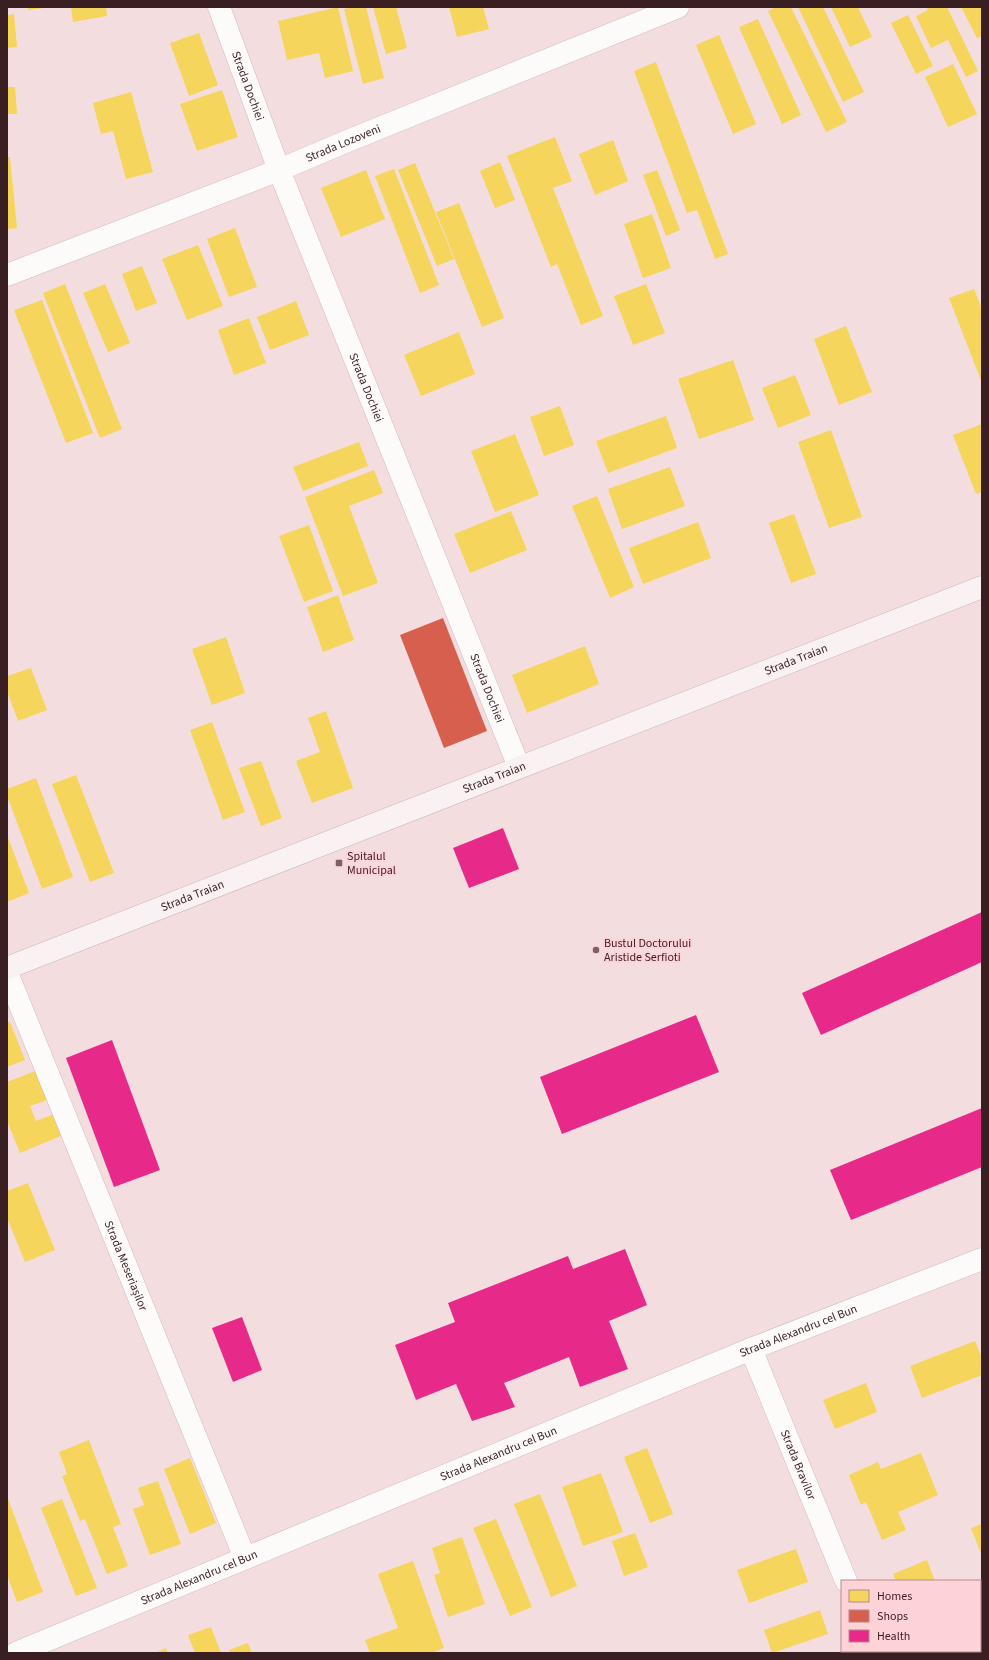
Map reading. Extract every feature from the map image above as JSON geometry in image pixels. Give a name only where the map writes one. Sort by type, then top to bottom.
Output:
[{"type":"main road","name":"Strada Traian","points":[[7,968],[982,587]]},
{"type":"street","name":"Strada Dochiei","points":[[219,7],[279,170],[519,767]]},
{"type":"street","name":"Strada Lozoveni","points":[[7,275],[279,170],[678,7]]},
{"type":"street","name":"Strada Meseriașilor","points":[[7,973],[245,1558]]},
{"type":"street","name":"Strada Alexandru cel Bun","points":[[16,1653],[751,1349],[982,1259]]},
{"type":"street","name":"Strada Bravilor","points":[[751,1349],[846,1580]]},
{"type":"building: Homes","points":[[28,7],[44,7],[44,8],[28,10]]},
{"type":"building: Homes","points":[[71,7],[106,7],[107,16],[73,22]]},
{"type":"building: Homes","points":[[338,7],[353,71],[325,78],[319,53],[287,60],[278,21]]},
{"type":"building: Homes","points":[[366,7],[384,78],[363,84],[344,9]]},
{"type":"building: Homes","points":[[373,7],[396,7],[407,48],[386,54]]},
{"type":"building: Homes","points":[[449,7],[483,7],[489,29],[457,37]]},
{"type":"building: Homes","points":[[776,7],[791,7],[847,122],[826,132],[768,11]]},
{"type":"building: Homes","points":[[798,7],[823,7],[864,92],[843,102]]},
{"type":"building: Homes","points":[[831,7],[858,7],[872,37],[850,47]]},
{"type":"building: Homes","points":[[926,7],[947,7],[978,71],[966,77],[948,40],[931,48],[916,16],[928,10]]},
{"type":"building: Homes","points":[[961,7],[982,7],[982,36],[977,38]]},
{"type":"building: Homes","points":[[14,14],[17,47],[7,48],[7,15]]},
{"type":"building: Homes","points":[[908,15],[933,66],[916,74],[891,23]]},
{"type":"building: Homes","points":[[758,19],[801,115],[782,124],[739,27]]},
{"type":"building: Homes","points":[[199,33],[218,85],[189,96],[170,43]]},
{"type":"building: Homes","points":[[719,35],[756,124],[733,134],[696,45]]},
{"type":"building: Homes","points":[[656,62],[728,254],[715,259],[697,210],[687,213],[634,71]]},
{"type":"building: Homes","points":[[953,64],[977,114],[948,127],[925,77]]},
{"type":"building: Homes","points":[[7,87],[15,87],[17,114],[7,114]]},
{"type":"building: Homes","points":[[222,90],[238,137],[197,151],[180,104]]},
{"type":"building: Homes","points":[[131,92],[153,172],[126,179],[113,131],[101,134],[93,103]]},
{"type":"building: Homes","points":[[555,137],[572,181],[553,188],[603,316],[581,325],[557,264],[551,267],[507,156]]},
{"type":"building: Homes","points":[[613,140],[628,181],[595,195],[579,154]]},
{"type":"building: Homes","points":[[7,157],[10,157],[17,228],[7,229]]},
{"type":"building: Homes","points":[[500,162],[515,200],[495,208],[480,171]]},
{"type":"building: Homes","points":[[415,163],[454,259],[437,266],[398,170]]},
{"type":"building: Homes","points":[[394,169],[439,285],[420,293],[375,176]]},
{"type":"building: Homes","points":[[366,170],[385,219],[341,237],[321,188]]},
{"type":"building: Homes","points":[[657,170],[680,230],[666,236],[643,175]]},
{"type":"building: Homes","points":[[459,203],[504,318],[482,327],[436,212]]},
{"type":"building: Homes","points":[[652,214],[671,268],[643,278],[624,224]]},
{"type":"building: Homes","points":[[235,228],[257,287],[229,297],[207,239]]},
{"type":"building: Homes","points":[[198,245],[223,306],[187,320],[162,259]]},
{"type":"building: Homes","points":[[142,266],[157,303],[136,311],[122,274]]},
{"type":"building: Homes","points":[[65,284],[122,429],[100,438],[43,293]]},
{"type":"building: Homes","points":[[105,284],[130,343],[108,352],[83,293]]},
{"type":"building: Homes","points":[[646,284],[665,333],[633,345],[614,296]]},
{"type":"building: Homes","points":[[974,289],[982,309],[982,383],[949,298]]},
{"type":"building: Homes","points":[[42,300],[93,433],[66,443],[14,310]]},
{"type":"building: Homes","points":[[296,301],[309,335],[270,350],[257,317]]},
{"type":"building: Homes","points":[[249,318],[266,363],[234,375],[218,330]]},
{"type":"building: Homes","points":[[846,326],[872,392],[839,405],[814,339]]},
{"type":"building: Homes","points":[[459,332],[475,374],[421,396],[404,355]]},
{"type":"building: Homes","points":[[733,360],[754,420],[699,439],[678,379]]},
{"type":"building: Homes","points":[[795,375],[811,415],[778,428],[762,388]]},
{"type":"building: Homes","points":[[560,406],[574,445],[544,456],[530,417]]},
{"type":"building: Homes","points":[[666,416],[677,448],[608,473],[596,441]]},
{"type":"building: Homes","points":[[982,424],[982,492],[976,494],[953,435]]},
{"type":"building: Homes","points":[[831,430],[862,517],[829,528],[798,442]]},
{"type":"building: Homes","points":[[515,434],[539,495],[495,512],[471,451]]},
{"type":"building: Homes","points":[[359,442],[368,466],[303,491],[293,467]]},
{"type":"building: Homes","points":[[670,467],[685,506],[622,529],[608,489]]},
{"type":"building: Homes","points":[[374,470],[383,493],[349,506],[378,583],[343,596],[305,497]]},
{"type":"building: Homes","points":[[597,496],[634,587],[610,598],[572,506]]},
{"type":"building: Homes","points":[[511,511],[527,550],[470,573],[454,534]]},
{"type":"building: Homes","points":[[794,514],[816,574],[791,583],[769,523]]},
{"type":"building: Homes","points":[[698,522],[711,558],[643,584],[629,548]]},
{"type":"building: Homes","points":[[309,525],[333,591],[304,602],[279,536]]},
{"type":"building: Homes","points":[[338,595],[354,640],[323,652],[307,607]]},
{"type":"building: Homes","points":[[226,637],[245,693],[212,705],[192,649]]},
{"type":"building: Homes","points":[[585,646],[599,684],[527,713],[512,675]]},
{"type":"building: Homes","points":[[31,668],[47,710],[18,721],[7,691],[7,676]]},
{"type":"building: Homes","points":[[326,711],[353,788],[312,803],[296,761],[320,752],[308,718]]},
{"type":"building: Homes","points":[[212,722],[245,812],[223,820],[190,730]]},
{"type":"building: Homes","points":[[261,761],[282,818],[261,826],[239,768]]},
{"type":"building: Homes","points":[[76,775],[114,873],[90,882],[52,784]]},
{"type":"building: Homes","points":[[36,778],[73,877],[42,889],[7,796],[7,789]]},
{"type":"building: Homes","points":[[7,835],[29,893],[7,902]]},
{"type":"building: Homes","points":[[10,1022],[25,1060],[7,1067],[7,1023]]},
{"type":"building: Homes","points":[[38,1070],[50,1099],[30,1106],[36,1121],[54,1114],[63,1135],[20,1153],[7,1121],[7,1082]]},
{"type":"building: Homes","points":[[28,1183],[55,1250],[25,1262],[7,1218],[7,1191]]},
{"type":"building: Homes","points":[[975,1341],[982,1358],[982,1375],[922,1398],[910,1366]]},
{"type":"building: Homes","points":[[866,1383],[877,1412],[835,1429],[823,1400]]},
{"type":"building: Homes","points":[[89,1440],[121,1524],[113,1527],[128,1566],[107,1574],[85,1519],[80,1521],[62,1476],[67,1474],[59,1452]]},
{"type":"building: Homes","points":[[647,1448],[673,1514],[650,1523],[624,1457]]},
{"type":"building: Homes","points":[[921,1453],[938,1495],[898,1512],[906,1530],[882,1540],[866,1502],[861,1505],[849,1475],[878,1462],[881,1469]]},
{"type":"building: Homes","points":[[190,1458],[216,1523],[190,1534],[164,1469]]},
{"type":"building: Homes","points":[[601,1473],[623,1532],[583,1546],[562,1487]]},
{"type":"building: Homes","points":[[158,1481],[181,1544],[150,1555],[133,1509],[144,1505],[138,1488]]},
{"type":"building: Homes","points":[[540,1494],[577,1586],[551,1597],[514,1504]]},
{"type":"building: Homes","points":[[8,1499],[43,1592],[17,1602],[7,1575]]},
{"type":"building: Homes","points":[[62,1499],[97,1588],[76,1596],[41,1508]]},
{"type":"building: Homes","points":[[496,1519],[532,1607],[510,1616],[473,1528]]},
{"type":"building: Homes","points":[[982,1524],[982,1556],[971,1528]]},
{"type":"building: Homes","points":[[635,1533],[648,1567],[624,1576],[612,1541]]},
{"type":"building: Homes","points":[[462,1537],[485,1604],[448,1617],[434,1575],[440,1573],[432,1548]]},
{"type":"building: Homes","points":[[796,1549],[808,1582],[749,1603],[737,1570]]},
{"type":"building: Homes","points":[[927,1560],[935,1580],[896,1580],[893,1574]]},
{"type":"building: Homes","points":[[413,1561],[444,1648],[431,1653],[370,1653],[365,1640],[398,1628],[378,1574]]},
{"type":"building: Homes","points":[[820,1610],[828,1634],[772,1653],[764,1630]]},
{"type":"building: Homes","points":[[211,1627],[221,1653],[195,1653],[188,1635]]},
{"type":"building: Homes","points":[[248,1643],[252,1653],[230,1653],[229,1650]]},
{"type":"building: Homes","points":[[166,1648],[168,1653],[155,1653]]},
{"type":"building: Homes","points":[[968,1652],[969,1653],[903,1653]]},
{"type":"building: Shops","points":[[443,618],[487,731],[444,748],[400,635]]},
{"type":"building: Health","points":[[503,828],[519,869],[469,888],[453,848]]},
{"type":"building: Health","points":[[982,912],[982,962],[821,1035],[802,993]]},
{"type":"building: Health","points":[[696,1015],[719,1072],[562,1134],[540,1077]]},
{"type":"building: Health","points":[[112,1040],[160,1170],[114,1187],[66,1058]]},
{"type":"building: Health","points":[[982,1108],[982,1167],[851,1220],[830,1170]]},
{"type":"building: Health","points":[[625,1249],[647,1305],[609,1321],[628,1369],[580,1387],[569,1357],[504,1383],[515,1407],[472,1421],[456,1384],[416,1400],[395,1345],[455,1322],[448,1303],[568,1256],[573,1269]]},
{"type":"building: Health","points":[[242,1317],[262,1370],[233,1382],[212,1328]]},
{"type":"place","name":"Spitalul Municipal","points":[[339,863]]},
{"type":"place","name":"Bustul Doctorului Aristide Serfioti","points":[[596,950]]}]
